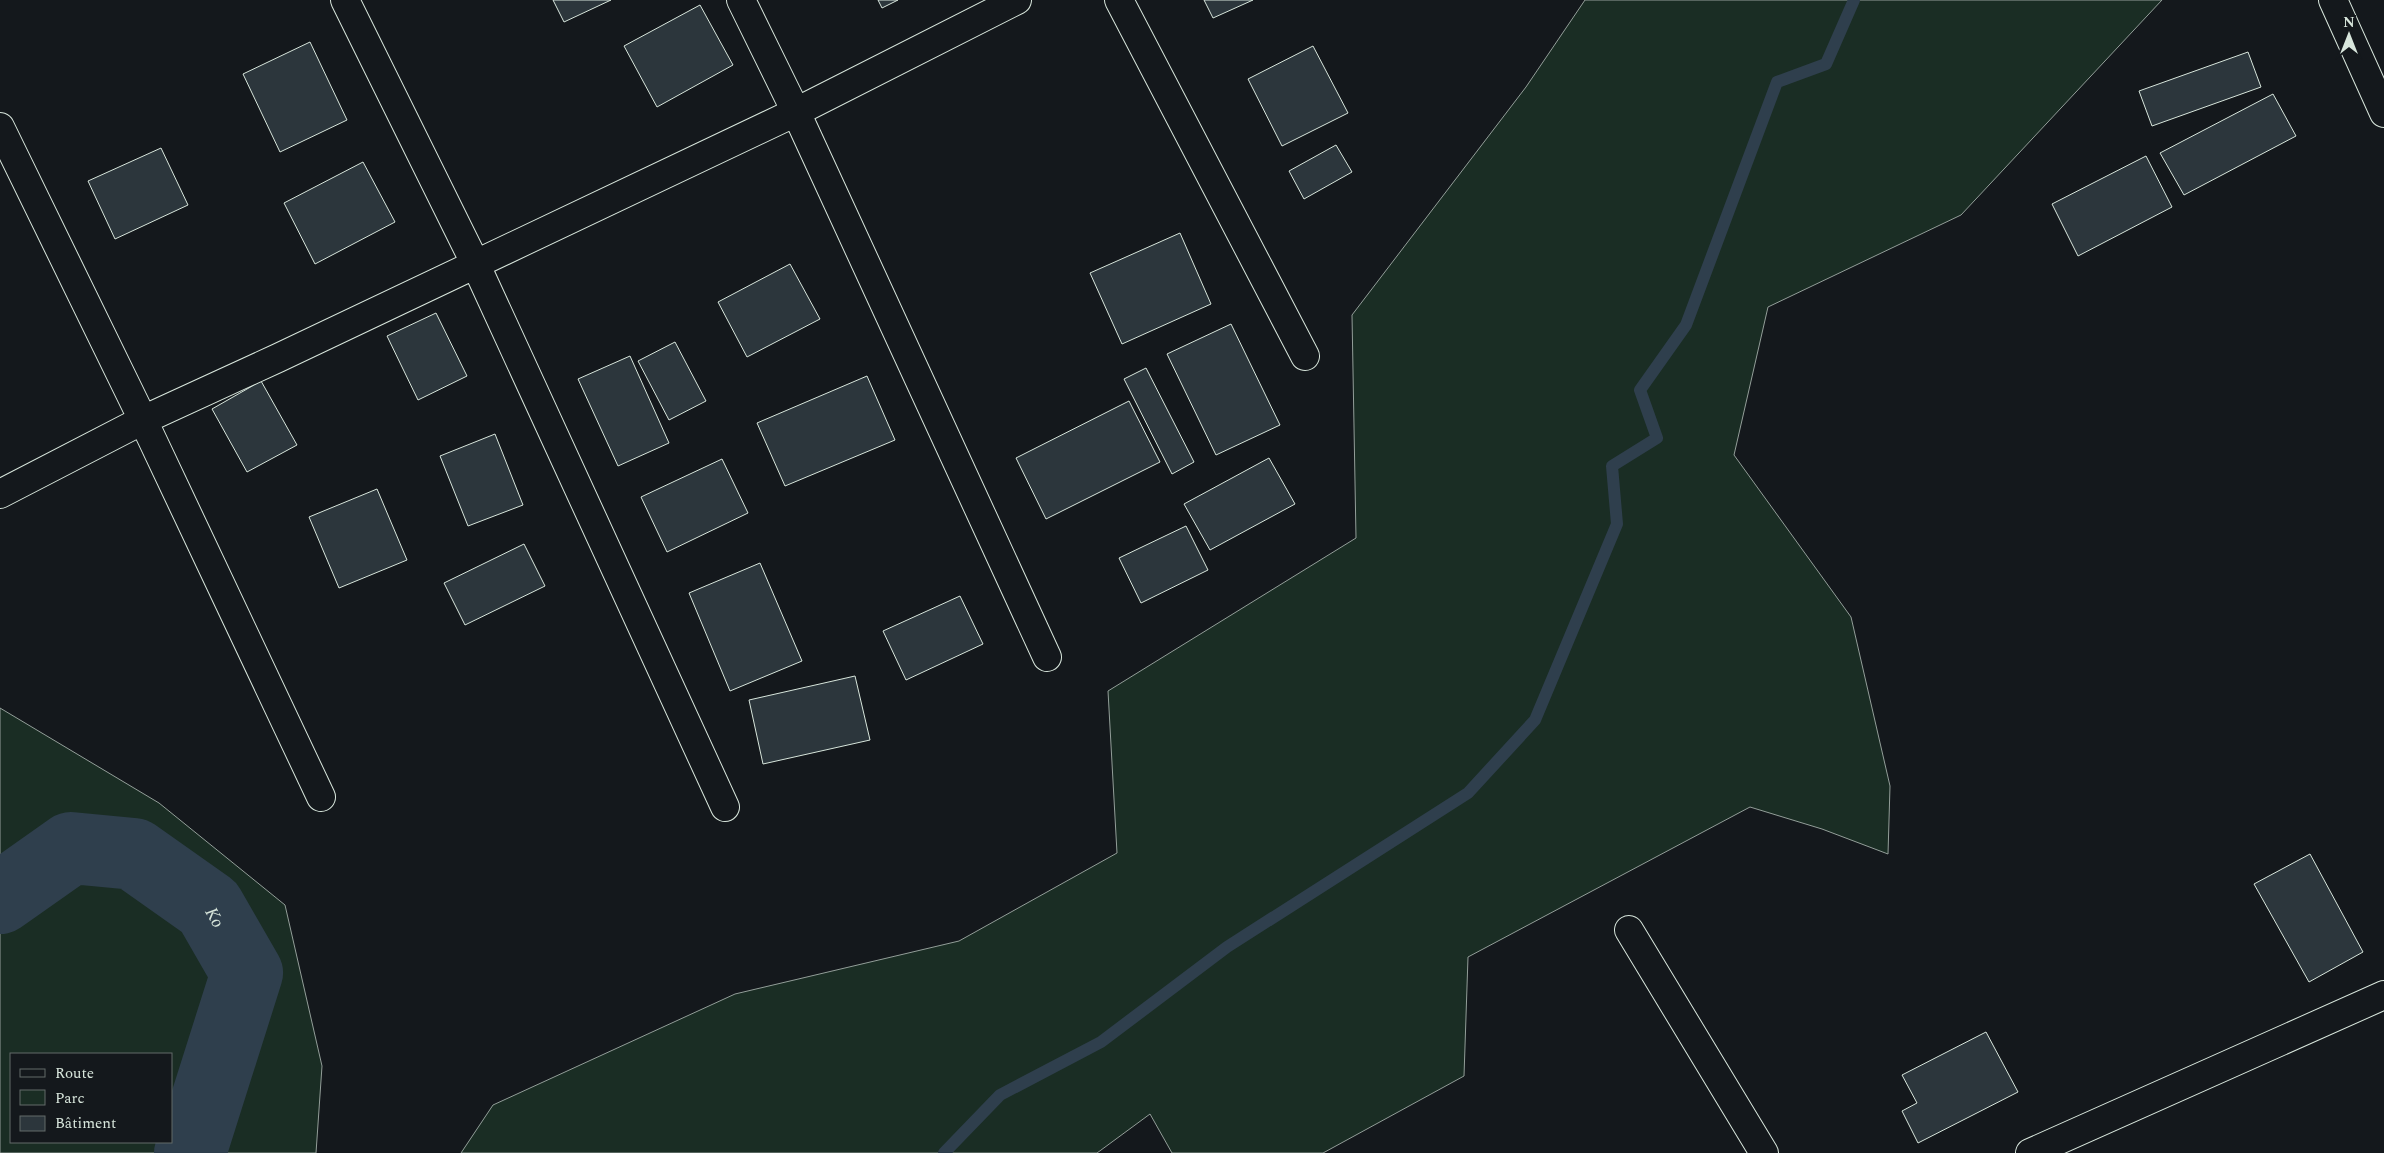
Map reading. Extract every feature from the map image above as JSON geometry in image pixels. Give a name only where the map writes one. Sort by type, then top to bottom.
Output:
[{"type":"street","points":[[345,0],[476,263],[725,807]]},
{"type":"street","points":[[741,0],[796,112],[1047,657]]},
{"type":"street","points":[[0,494],[143,420],[278,358],[796,112],[1017,0]]},
{"type":"street","points":[[1119,0],[1305,356]]},
{"type":"street","points":[[2333,0],[2384,113]]},
{"type":"street","points":[[0,127],[143,420],[321,798]]},
{"type":"street","points":[[1629,930],[1764,1153]]},
{"type":"street","points":[[2030,1153],[2384,995]]},
{"type":"green space","points":[[1585,0],[2162,0],[1961,215],[1768,307],[1734,455],[1851,617],[1890,786],[1888,854],[1822,829],[1750,807],[1468,957],[1464,1076],[1323,1153],[1172,1153],[1150,1114],[1097,1153],[461,1153],[493,1105],[735,994],[959,941],[1117,853],[1108,691],[1356,538],[1352,315],[1526,87]]},
{"type":"green space","points":[[0,708],[159,803],[285,905],[322,1066],[316,1153],[0,1153]]},
{"type":"building","points":[[553,0],[611,0],[564,22]]},
{"type":"building","points":[[878,0],[898,0],[882,8]]},
{"type":"building","points":[[1204,0],[1253,0],[1213,18]]},
{"type":"building","points":[[700,5],[733,65],[657,107],[624,46]]},
{"type":"building","points":[[310,42],[347,120],[280,152],[243,74]]},
{"type":"building","points":[[1313,46],[1348,113],[1282,146],[1248,79]]},
{"type":"building","points":[[2248,52],[2261,87],[2152,126],[2139,91]]},
{"type":"building","points":[[2273,94],[2296,136],[2184,195],[2160,153]]},
{"type":"building","points":[[1336,145],[1352,172],[1304,199],[1289,171]]},
{"type":"building","points":[[161,148],[188,205],[115,239],[88,181]]},
{"type":"building","points":[[2146,156],[2172,207],[2078,256],[2052,204]]},
{"type":"building","points":[[363,162],[395,222],[315,264],[284,203]]},
{"type":"building","points":[[1180,233],[1211,304],[1122,344],[1090,273]]},
{"type":"building","points":[[790,264],[820,319],[747,357],[718,302]]},
{"type":"building","points":[[436,313],[467,376],[418,400],[387,336]]},
{"type":"building","points":[[1231,324],[1280,425],[1216,455],[1167,354]]},
{"type":"building","points":[[675,342],[706,401],[669,420],[638,361]]},
{"type":"building","points":[[630,356],[669,443],[618,466],[578,379]]},
{"type":"building","points":[[1146,368],[1194,462],[1172,474],[1124,379]]},
{"type":"building","points":[[867,376],[895,440],[785,486],[757,423]]},
{"type":"building","points":[[261,381],[297,445],[247,472],[212,409]]},
{"type":"building","points":[[1129,401],[1160,462],[1046,519],[1016,458]]},
{"type":"building","points":[[495,434],[523,505],[468,526],[440,456]]},
{"type":"building","points":[[1269,458],[1295,504],[1210,550],[1184,504]]},
{"type":"building","points":[[722,459],[748,513],[667,552],[641,497]]},
{"type":"building","points":[[377,489],[407,560],[339,588],[309,517]]},
{"type":"building","points":[[1186,526],[1208,570],[1141,603],[1119,558]]},
{"type":"building","points":[[524,544],[545,586],[465,625],[444,583]]},
{"type":"building","points":[[760,563],[802,661],[730,691],[689,593]]},
{"type":"building","points":[[960,596],[983,644],[906,680],[883,631]]},
{"type":"building","points":[[855,676],[870,740],[763,764],[749,700]]},
{"type":"building","points":[[2310,854],[2363,952],[2309,982],[2254,884]]},
{"type":"building","points":[[1986,1032],[2018,1092],[1918,1143],[1902,1111],[1917,1103],[1902,1075]]},
{"type":"waterway","points":[[944,1153],[1000,1095],[1101,1042],[1227,947],[1468,793],[1535,720],[1617,524],[1612,466],[1657,438],[1640,390],[1686,325],[1777,82],[1826,64],[1854,0]]},
{"type":"waterway","name":"Ko","points":[[0,898],[71,848],[134,854],[209,907],[247,973],[190,1153]]}]
